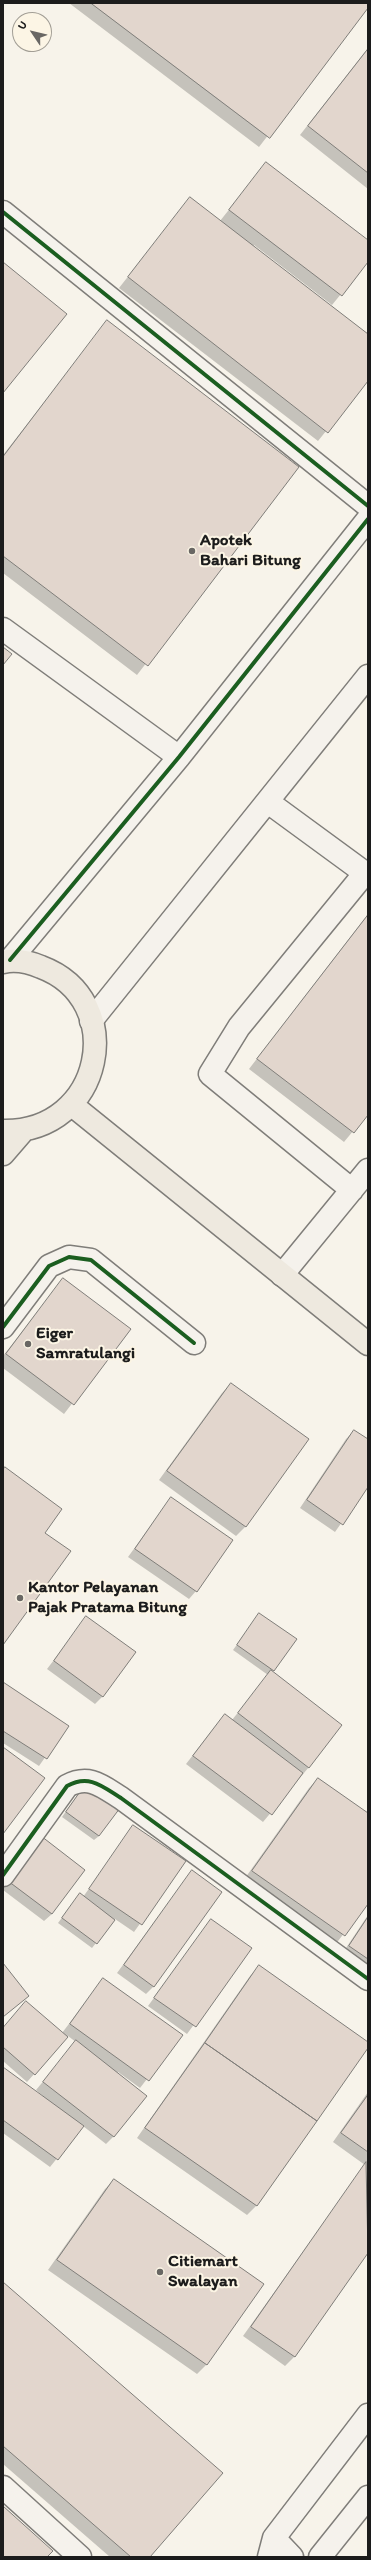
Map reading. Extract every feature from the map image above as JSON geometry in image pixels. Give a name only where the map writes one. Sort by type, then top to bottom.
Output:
[{"type":"highway","points":[[3,1154],[12,1131],[40,1126],[57,1118],[72,1105],[88,1080],[95,1050],[91,1021],[83,1001],[69,984],[52,971],[31,963],[7,961]]},
{"type":"highway","points":[[72,1105],[368,1344]]},
{"type":"street","points":[[3,212],[368,506]]},
{"type":"street","points":[[7,961],[179,757],[368,519]]},
{"type":"street","points":[[3,630],[179,757]]},
{"type":"street","points":[[91,1021],[368,676]]},
{"type":"street","points":[[268,802],[366,874],[238,1028],[210,1074],[352,1190]]},
{"type":"street","points":[[282,1275],[368,1170]]},
{"type":"street","points":[[3,1327],[49,1266],[69,1257],[91,1260],[194,1343]]},
{"type":"street","points":[[3,1875],[67,1786],[76,1781],[89,1779],[121,1798],[368,1979]]},
{"type":"street","points":[[292,2557],[272,2548],[368,2415]]},
{"type":"street","points":[[3,2487],[80,2557]]},
{"type":"street","points":[[320,2557],[368,2497]]},
{"type":"building","points":[[91,3],[368,3],[368,8],[270,138]]},
{"type":"building","points":[[368,49],[368,173],[308,126]]},
{"type":"building","points":[[266,162],[368,240],[368,262],[342,296],[229,210]]},
{"type":"building","points":[[190,197],[368,334],[368,381],[328,433],[128,277]]},
{"type":"building","points":[[3,262],[67,314],[3,393]]},
{"type":"building","points":[[107,320],[299,467],[148,666],[3,556],[3,457]]},
{"type":"building","points":[[3,647],[12,654],[3,665]]},
{"type":"building","points":[[368,915],[368,1115],[354,1133],[257,1059]]},
{"type":"building","points":[[63,1278],[131,1329],[74,1405],[6,1354]]},
{"type":"building","points":[[231,1383],[309,1439],[246,1527],[167,1471]]},
{"type":"building","points":[[354,1430],[368,1439],[368,1487],[343,1525],[307,1500]]},
{"type":"building","name":"Kantor Pelayanan Pajak Pratama Bitung","points":[[5,1467],[62,1509],[45,1533],[71,1551],[3,1645],[3,1470]]},
{"type":"building","points":[[171,1497],[233,1540],[197,1592],[135,1549]]},
{"type":"building","points":[[259,1613],[297,1639],[274,1671],[237,1645]]},
{"type":"building","points":[[86,1616],[136,1652],[103,1697],[54,1661]]},
{"type":"building","points":[[271,1670],[342,1725],[309,1768],[238,1713]]},
{"type":"building","points":[[3,1682],[69,1726],[47,1759],[3,1731]]},
{"type":"building","points":[[225,1714],[303,1773],[272,1815],[193,1756]]},
{"type":"building","points":[[3,1747],[45,1778],[3,1834]]},
{"type":"building","points":[[318,1778],[368,1813],[368,1904],[345,1936],[252,1871]]},
{"type":"building","points":[[86,1784],[120,1808],[99,1836],[66,1812]]},
{"type":"building","points":[[133,1825],[186,1861],[142,1925],[89,1889]]},
{"type":"building","points":[[41,1836],[85,1870],[52,1914],[8,1881]]},
{"type":"building","points":[[192,1870],[222,1892],[154,1987],[124,1965]]},
{"type":"building","points":[[80,1893],[115,1920],[97,1944],[62,1918]]},
{"type":"building","points":[[368,1917],[368,1959],[349,1946]]},
{"type":"building","points":[[211,1919],[252,1948],[196,2027],[154,1998]]},
{"type":"building","points":[[3,1963],[29,1996],[3,2017]]},
{"type":"building","points":[[259,1965],[368,2042],[368,2048],[317,2121],[205,2043]]},
{"type":"building","points":[[103,1978],[183,2035],[149,2081],[70,2024]]},
{"type":"building","points":[[26,2001],[68,2037],[35,2075],[3,2047],[3,2028]]},
{"type":"building","points":[[76,2040],[147,2096],[114,2137],[43,2082]]},
{"type":"building","points":[[205,2043],[317,2121],[257,2206],[145,2128]]},
{"type":"building","points":[[3,2067],[84,2126],[58,2160],[3,2120]]},
{"type":"building","points":[[368,2095],[368,2152],[341,2133]]},
{"type":"building","points":[[366,2162],[368,2253],[295,2357],[251,2327]]},
{"type":"building","name":"Citiemart Swalayan","points":[[114,2179],[264,2284],[207,2365],[57,2260]]},
{"type":"building","points":[[3,2282],[223,2473],[150,2557],[131,2557],[3,2446]]},
{"type":"building","points":[[3,2506],[53,2551],[47,2557],[3,2557]]},
{"type":"cycle path","points":[[3,212],[368,506]]},
{"type":"cycle path","points":[[10,960],[179,757],[368,519]]},
{"type":"cycle path","points":[[3,1327],[49,1266],[69,1257],[91,1260],[194,1343]]},
{"type":"cycle path","points":[[3,1875],[67,1786],[82,1781],[89,1781],[108,1789],[121,1798],[368,1979]]},
{"type":"place","name":"Apotek Bahari Bitung","points":[[192,551]]},
{"type":"place","name":"Eiger Samratulangi","points":[[28,1344]]},
{"type":"place","name":"Kantor Pelayanan Pajak Pratama Bitung","points":[[20,1598]]},
{"type":"place","name":"Citiemart Swalayan","points":[[160,2272]]}]
